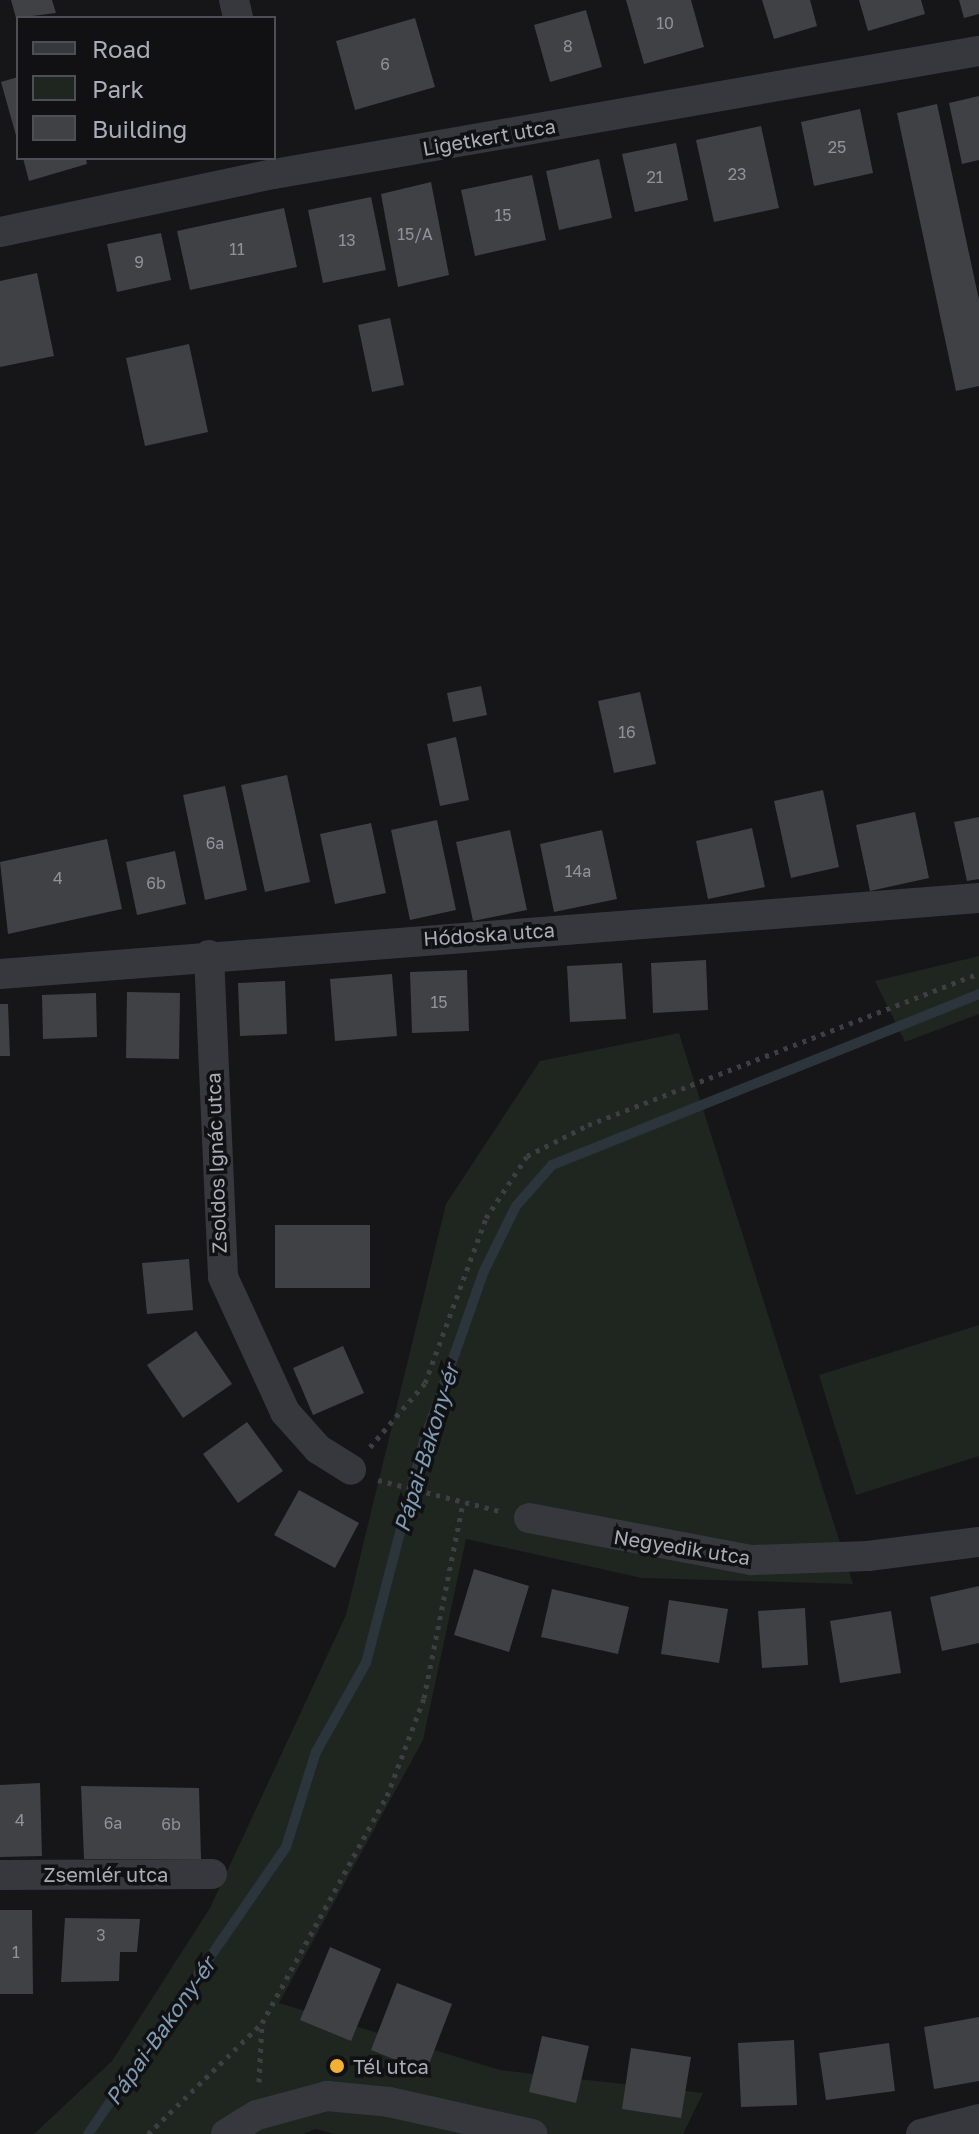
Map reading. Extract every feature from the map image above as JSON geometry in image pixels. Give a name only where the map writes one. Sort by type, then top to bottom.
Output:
[{"type":"street","name":"Ligetkert utca","points":[[0,232],[272,166],[979,51]]},
{"type":"street","name":"Hódoska utca","points":[[0,974],[209,955],[979,898]]},
{"type":"street","name":"Zsoldos Ignác utca","points":[[209,955],[223,1277],[285,1412],[318,1449],[365,1475]]},
{"type":"street","name":"Negyedik utca","points":[[529,1518],[752,1560],[868,1556],[979,1542]]},
{"type":"street","name":"Zsemlér utca","points":[[0,1875],[212,1874]]},
{"type":"street","points":[[226,2134],[257,2115],[327,2096],[450,2125],[532,2134]]},
{"type":"street","points":[[921,2134],[979,2119]]},
{"type":"path","points":[[148,2134],[262,2023],[387,1796],[424,1698],[463,1502],[365,1475],[425,1383],[486,1218],[527,1156],[588,1125],[979,973]]},
{"type":"path","points":[[257,2115],[262,2023]]},
{"type":"green space","points":[[979,956],[979,1014],[905,1042],[875,981]]},
{"type":"green space","points":[[679,1033],[853,1584],[642,1578],[466,1539],[423,1740],[279,2003],[500,2070],[703,2093],[683,2134],[335,2134],[316,2129],[303,2134],[34,2134],[112,2061],[210,1908],[346,1615],[446,1204],[540,1061]]},
{"type":"green space","points":[[979,1325],[979,1456],[856,1495],[819,1375]]},
{"type":"building","points":[[11,0],[52,0],[56,13],[16,16]]},
{"type":"building","points":[[626,0],[691,0],[704,47],[644,64]]},
{"type":"building","points":[[762,0],[810,0],[817,26],[774,39]]},
{"type":"building","points":[[859,0],[921,0],[925,14],[868,31]]},
{"type":"building","points":[[959,0],[979,0],[979,14],[964,18]]},
{"type":"building","points":[[586,10],[602,67],[550,82],[534,25]]},
{"type":"building","points":[[415,18],[435,87],[355,110],[336,41]]},
{"type":"building","points":[[16,78],[16,135],[1,82]]},
{"type":"building","points":[[979,96],[979,160],[962,164],[949,103]]},
{"type":"building","points":[[937,104],[979,300],[979,386],[956,391],[897,113]]},
{"type":"building","points":[[860,109],[873,173],[814,186],[801,122]]},
{"type":"building","points":[[761,126],[779,208],[714,222],[696,140]]},
{"type":"building","points":[[676,143],[688,200],[635,212],[622,154]]},
{"type":"building","points":[[599,159],[612,218],[559,230],[546,171]]},
{"type":"building","points":[[24,160],[86,160],[87,164],[29,181]]},
{"type":"building","points":[[532,175],[546,240],[475,256],[461,190]]},
{"type":"building","points":[[431,182],[449,275],[398,287],[381,194]]},
{"type":"building","points":[[371,197],[386,270],[323,283],[308,210]]},
{"type":"building","points":[[284,208],[297,267],[190,290],[177,231]]},
{"type":"building","points":[[161,233],[171,280],[117,292],[107,244]]},
{"type":"building","points":[[37,273],[54,356],[0,367],[0,281]]},
{"type":"building","points":[[390,318],[404,385],[372,392],[358,325]]},
{"type":"building","points":[[189,344],[208,432],[145,446],[126,358]]},
{"type":"building","points":[[481,686],[487,715],[453,722],[447,693]]},
{"type":"building","points":[[640,692],[656,764],[614,773],[598,701]]},
{"type":"building","points":[[456,737],[469,800],[440,806],[427,744]]},
{"type":"building","points":[[287,775],[310,882],[265,892],[241,785]]},
{"type":"building","points":[[225,786],[247,890],[205,900],[183,795]]},
{"type":"building","points":[[823,790],[839,867],[791,878],[774,801]]},
{"type":"building","points":[[915,812],[929,878],[870,891],[856,825]]},
{"type":"building","points":[[979,817],[979,879],[967,881],[954,822]]},
{"type":"building","points":[[437,820],[456,910],[410,920],[391,830]]},
{"type":"building","points":[[371,823],[386,893],[335,904],[320,834]]},
{"type":"building","points":[[752,828],[765,887],[708,899],[696,841]]},
{"type":"building","points":[[510,830],[527,910],[473,921],[456,842]]},
{"type":"building","points":[[602,830],[617,899],[554,912],[540,844]]},
{"type":"building","points":[[107,839],[122,909],[8,934],[0,862]]},
{"type":"building","points":[[175,851],[186,904],[137,915],[126,862]]},
{"type":"building","points":[[706,960],[708,1010],[653,1013],[651,963]]},
{"type":"building","points":[[622,963],[626,1019],[570,1022],[567,966]]},
{"type":"building","points":[[467,970],[469,1031],[412,1033],[410,972]]},
{"type":"building","points":[[392,974],[397,1036],[335,1041],[330,979]]},
{"type":"building","points":[[285,981],[287,1034],[240,1036],[238,983]]},
{"type":"building","points":[[127,992],[180,993],[179,1059],[126,1058]]},
{"type":"building","points":[[96,993],[97,1037],[43,1039],[42,995]]},
{"type":"building","points":[[0,1004],[8,1004],[10,1056],[0,1056]]},
{"type":"building","points":[[275,1225],[370,1225],[370,1288],[275,1288]]},
{"type":"building","points":[[189,1259],[193,1310],[147,1314],[142,1263]]},
{"type":"building","points":[[196,1331],[232,1384],[183,1418],[147,1365]]},
{"type":"building","points":[[343,1346],[364,1393],[313,1415],[293,1368]]},
{"type":"building","points":[[247,1422],[283,1471],[238,1503],[203,1454]]},
{"type":"building","points":[[299,1490],[359,1523],[335,1568],[274,1535]]},
{"type":"building","points":[[474,1569],[529,1586],[509,1652],[454,1635]]},
{"type":"building","points":[[979,1586],[979,1643],[942,1651],[930,1597]]},
{"type":"building","points":[[552,1589],[629,1607],[618,1654],[541,1637]]},
{"type":"building","points":[[669,1600],[728,1609],[719,1663],[661,1654]]},
{"type":"building","points":[[805,1608],[808,1665],[762,1668],[758,1611]]},
{"type":"building","points":[[891,1611],[901,1673],[840,1683],[830,1621]]},
{"type":"building","points":[[40,1783],[42,1856],[0,1857],[0,1785]]},
{"type":"building","points":[[81,1786],[199,1788],[201,1859],[84,1859]]},
{"type":"building","points":[[0,1910],[32,1910],[33,1994],[0,1994]]},
{"type":"building","points":[[65,1918],[140,1919],[137,1952],[120,1952],[119,1981],[61,1982]]},
{"type":"building","points":[[330,1947],[381,1969],[351,2041],[300,2020]]},
{"type":"building","points":[[397,1983],[452,2004],[426,2072],[371,2050]]},
{"type":"building","points":[[979,2017],[979,2081],[934,2089],[924,2027]]},
{"type":"building","points":[[542,2036],[589,2046],[576,2103],[529,2092]]},
{"type":"building","points":[[794,2040],[797,2105],[741,2107],[738,2043]]},
{"type":"building","points":[[889,2043],[895,2091],[826,2100],[819,2053]]},
{"type":"building","points":[[631,2048],[691,2057],[681,2118],[622,2109]]},
{"type":"waterway","name":"Pápai-Bakony-ér","points":[[88,2134],[286,1847],[316,1752],[366,1663],[424,1441],[484,1271],[516,1206],[552,1165],[979,994]]},
{"type":"place","name":"Tél utca","points":[[337,2066]]}]
